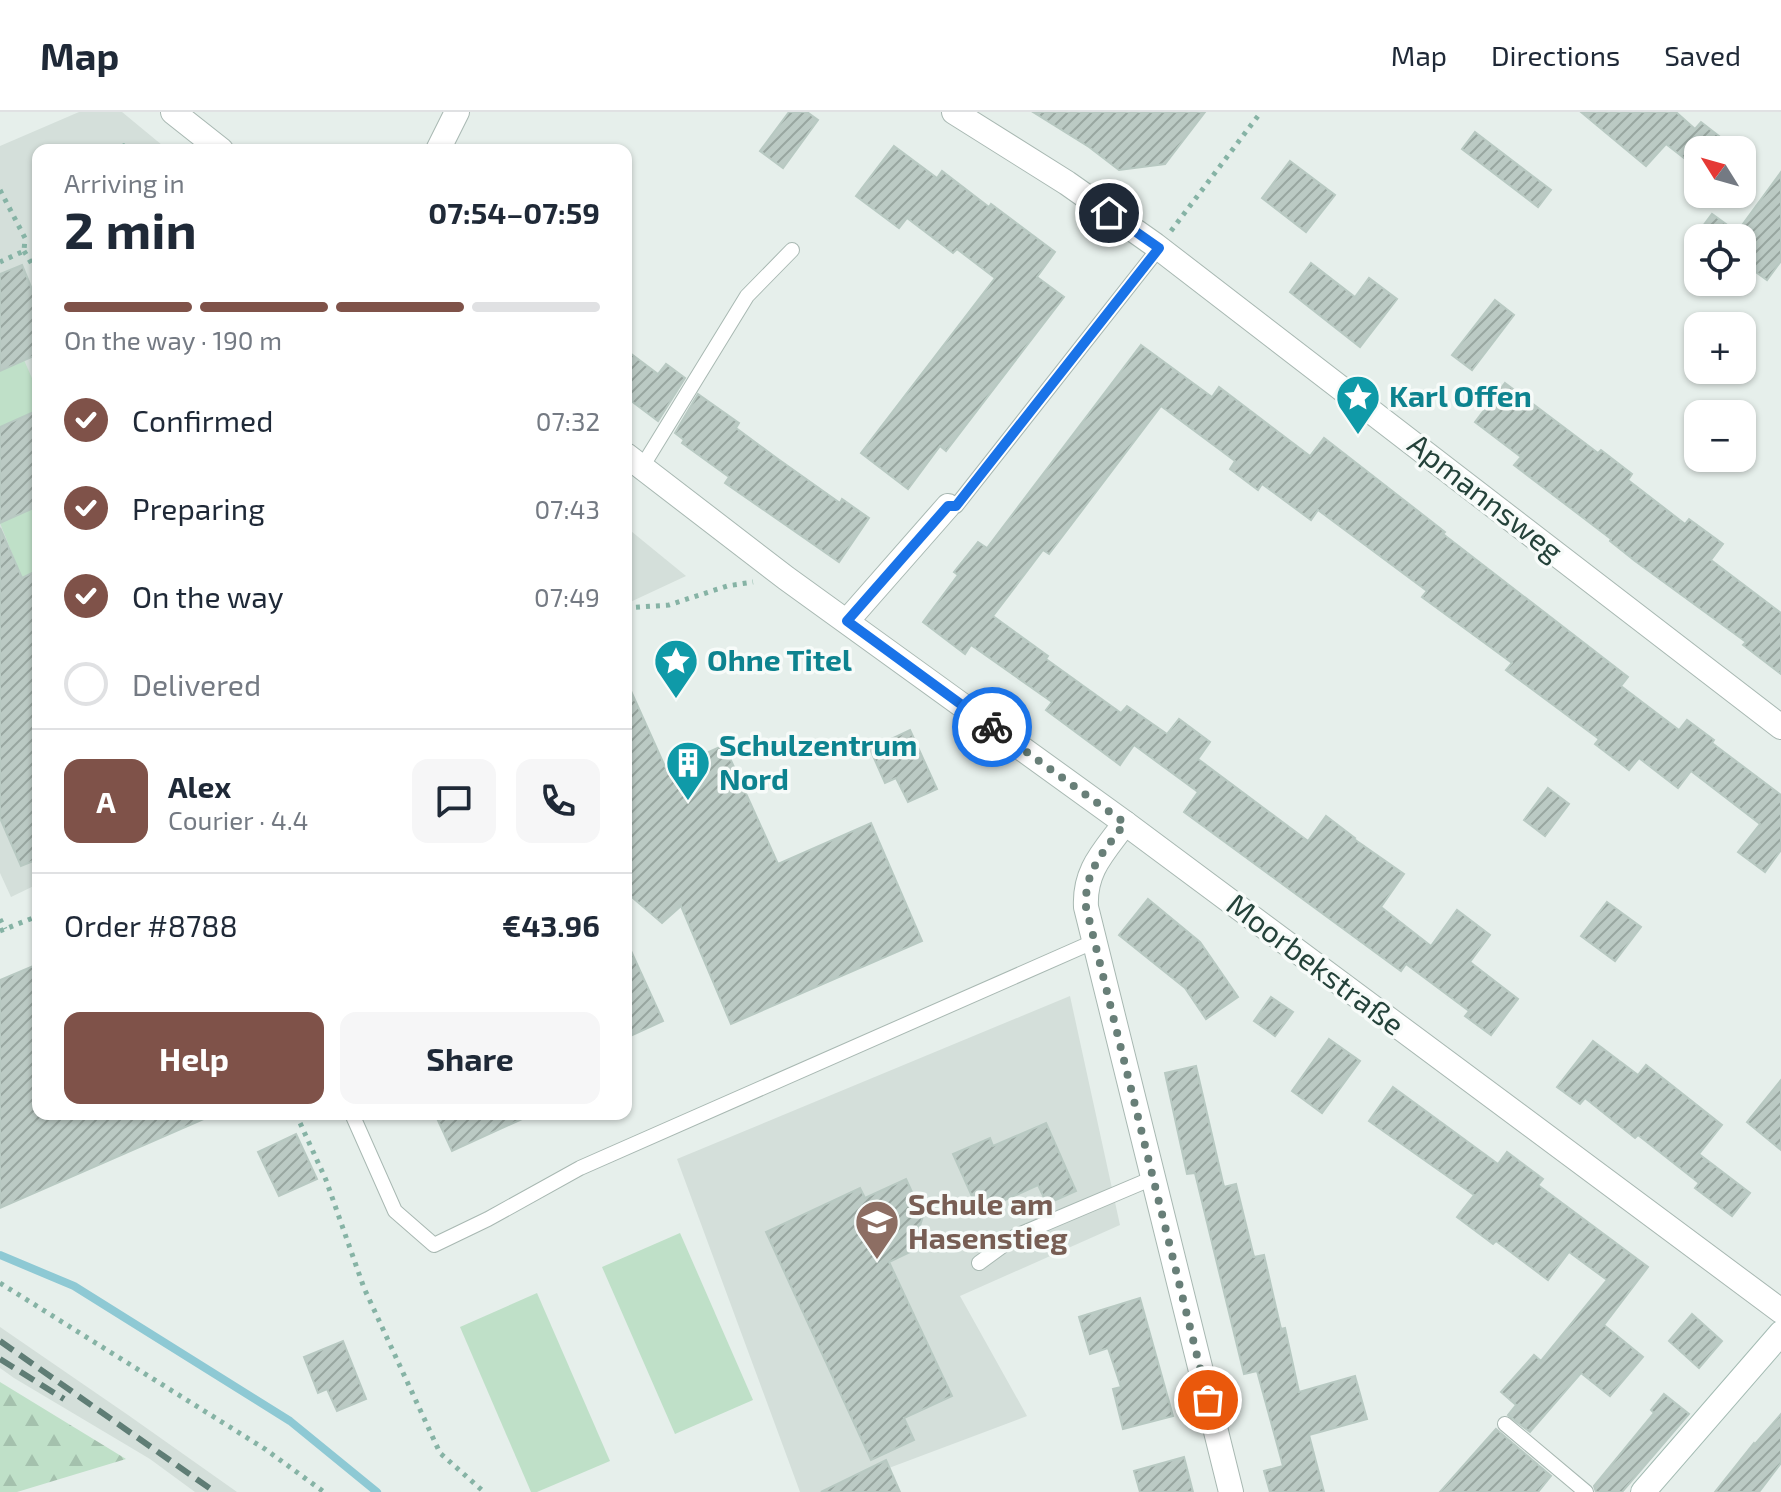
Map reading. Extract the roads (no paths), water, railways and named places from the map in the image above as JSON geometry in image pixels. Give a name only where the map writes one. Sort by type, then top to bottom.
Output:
[{"type":"street","points":[[173,112],[213,144]]},
{"type":"street","points":[[441,144],[457,112]]},
{"type":"street","name":"Apmannsweg","points":[[954,112],[1067,183],[1159,248],[1781,727]]},
{"type":"street","name":"Moorbekstraße","points":[[634,461],[786,578],[1125,823],[1781,1311]]},
{"type":"street","points":[[847,621],[948,506]]},
{"type":"street","points":[[1125,823],[1092,868],[1087,880],[1086,907],[1231,1492]]},
{"type":"street","points":[[1643,1492],[1781,1333]]},
{"type":"lane","points":[[948,506],[956,506],[1159,248]]},
{"type":"lane","points":[[634,461],[747,296],[792,250]]},
{"type":"lane","points":[[355,1120],[395,1211],[434,1245],[580,1168],[1093,942]]},
{"type":"lane","points":[[979,1263],[1016,1236],[1153,1178]]},
{"type":"lane","points":[[1505,1424],[1586,1492]]},
{"type":"waterway","points":[[0,1255],[74,1286],[290,1421],[377,1492]]},
{"type":"railway","points":[[0,1341],[215,1492]]},
{"type":"railway","points":[[0,1359],[64,1399]]},
{"type":"place","name":"Karl Offen","points":[[1358,436]]},
{"type":"place","name":"Ohne Titel","points":[[676,700]]},
{"type":"place","name":"Schulzentrum Nord","points":[[688,802]]},
{"type":"place","name":"Schule am Hasenstieg","points":[[877,1261]]}]
